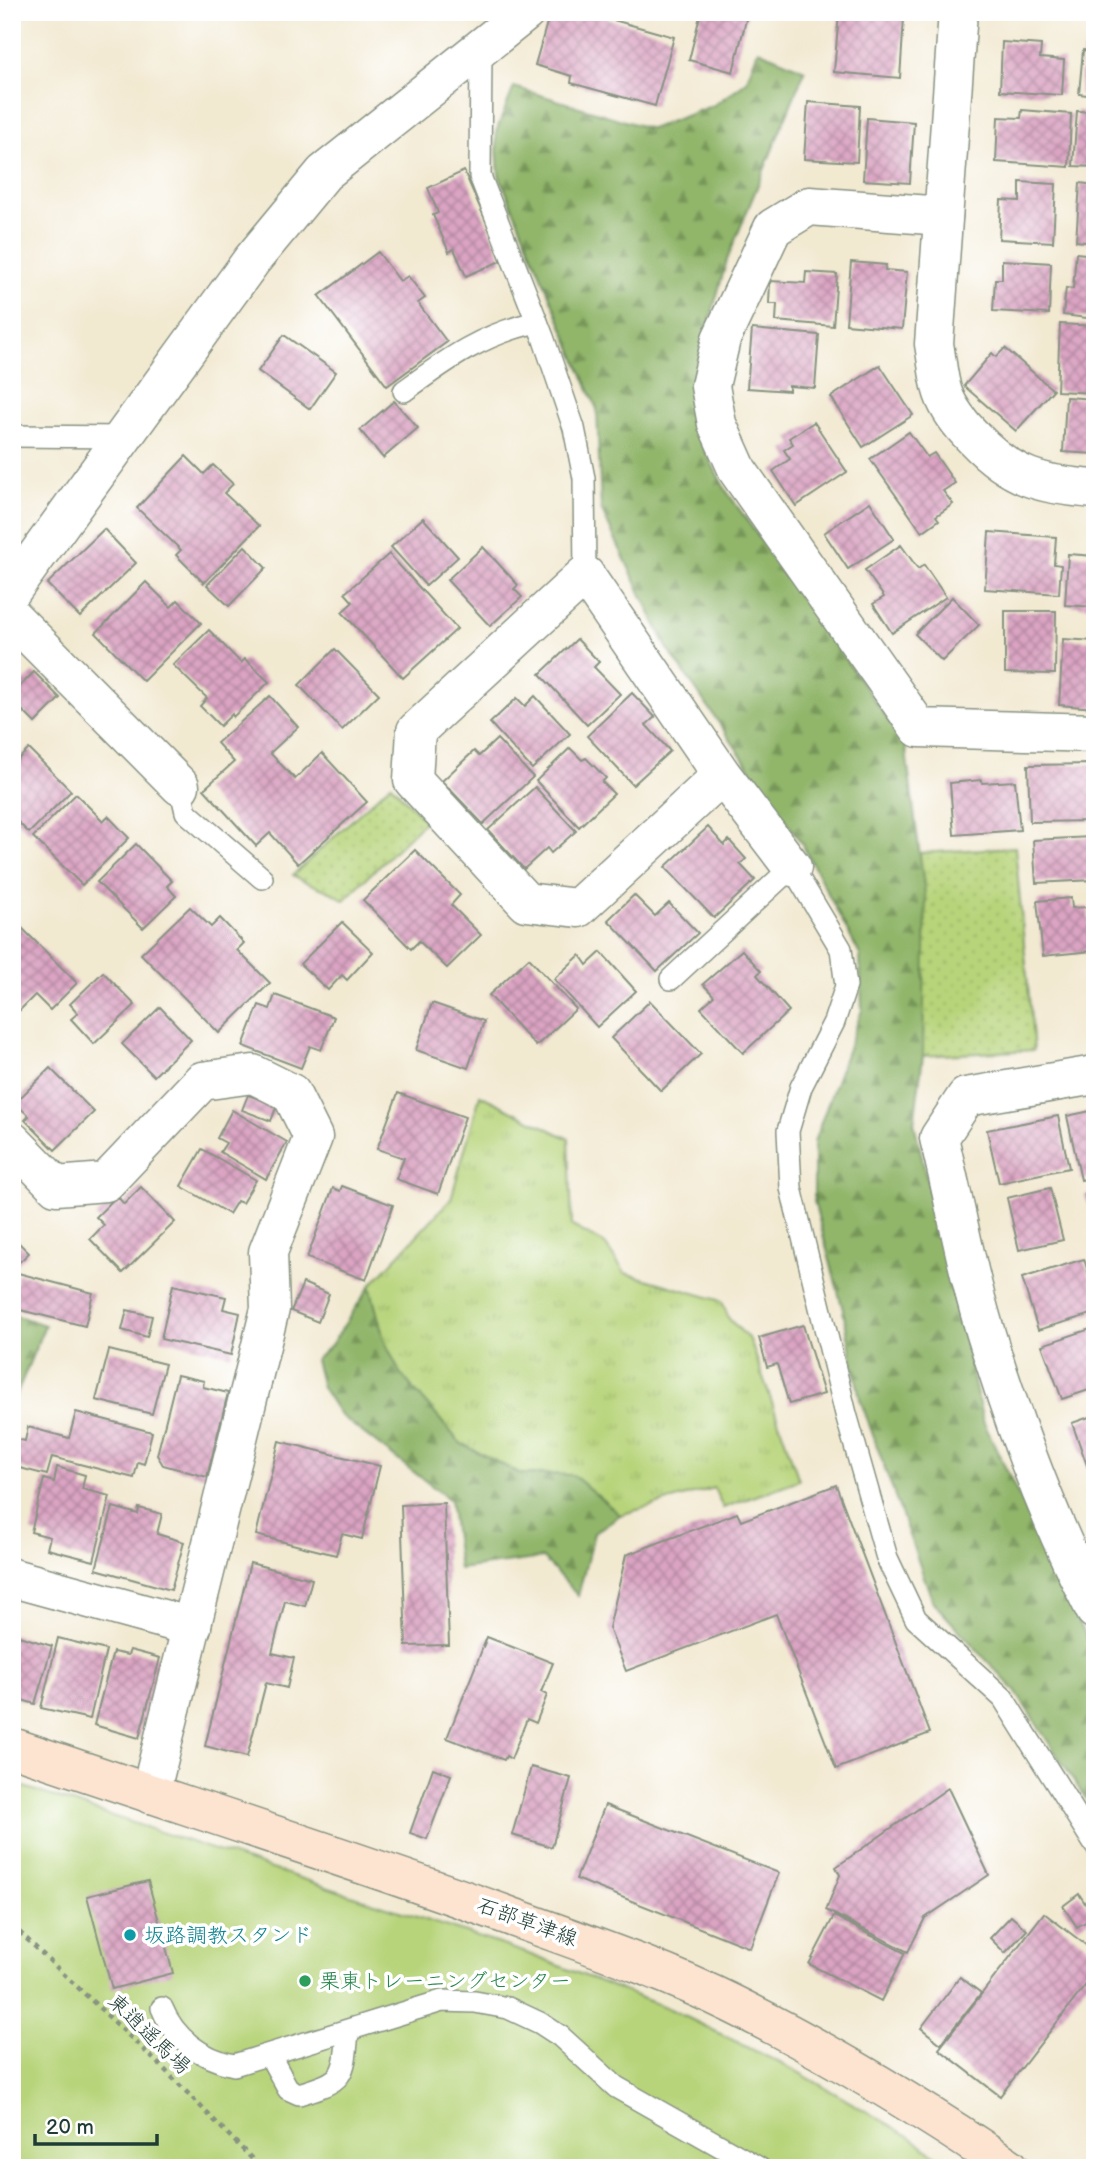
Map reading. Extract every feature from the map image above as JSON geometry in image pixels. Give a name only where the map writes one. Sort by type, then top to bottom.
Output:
[{"type":"main road","name":"石部草津線","points":[[12,1748],[428,1886],[597,1948],[730,2003],[836,2057],[938,2119],[1010,2168]]},
{"type":"street","points":[[12,590],[252,260],[324,173],[481,51],[526,12]]},
{"type":"street","points":[[958,12],[934,344],[943,393],[959,422],[989,454],[1016,474],[1054,486],[1095,489]]},
{"type":"street","points":[[943,216],[809,206],[773,228],[721,339],[710,386],[717,424],[738,471],[919,728],[1095,733]]},
{"type":"street","points":[[722,775],[578,908],[526,902],[413,780],[415,731],[585,575],[722,775],[792,867]]},
{"type":"street","points":[[12,617],[180,786]]},
{"type":"street","points":[[12,1141],[56,1186],[106,1182],[202,1081],[253,1074],[291,1093],[313,1137],[268,1252],[270,1309],[150,1794]]},
{"type":"street","points":[[1095,1075],[966,1097],[939,1138],[989,1344],[1022,1440],[1074,1569],[1095,1610]]},
{"type":"street","points":[[13,1578],[192,1627]]},
{"type":"lane","points":[[481,51],[480,176],[537,322],[574,428],[584,478],[585,575]]},
{"type":"lane","points":[[404,391],[459,351],[503,329],[537,322]]},
{"type":"lane","points":[[12,436],[125,437]]},
{"type":"lane","points":[[180,786],[186,812],[262,878]]},
{"type":"lane","points":[[671,979],[792,867],[841,949],[846,986],[834,1021],[801,1087],[789,1131],[790,1188],[846,1414],[887,1558],[916,1619],[1003,1698],[1095,1845]]},
{"type":"lane","points":[[162,2008],[168,2023],[192,2048],[220,2062],[234,2064],[270,2056],[442,2001],[475,2002],[508,2008],[560,2036],[616,2087],[759,2168]]},
{"type":"lane","points":[[270,2056],[288,2089],[299,2094],[334,2083],[345,2066],[348,2031]]},
{"type":"path","name":"東逍遥馬場","points":[[12,1925],[163,2069],[261,2168]]},
{"type":"green space","points":[[758,50],[805,70],[727,260],[690,390],[699,439],[725,489],[905,744],[926,901],[923,1056],[914,1123],[983,1421],[1095,1655],[1095,1813],[1015,1691],[933,1602],[860,1399],[843,1310],[814,1201],[814,1142],[862,1010],[860,955],[802,844],[666,646],[601,509],[597,409],[499,175],[496,132],[514,87],[651,129],[714,105],[746,82]]},
{"type":"green space","points":[[391,784],[425,821],[344,900],[293,875]]},
{"type":"green space","points":[[1015,847],[1034,1050],[923,1056],[926,901],[920,853]]},
{"type":"green space","points":[[480,1095],[569,1139],[572,1226],[604,1243],[625,1273],[722,1301],[729,1319],[750,1340],[799,1480],[723,1508],[714,1488],[620,1515],[573,1475],[520,1474],[460,1443],[400,1374],[384,1340],[370,1286],[451,1199]]},
{"type":"green space","points":[[370,1286],[384,1340],[400,1373],[460,1443],[520,1474],[573,1475],[620,1515],[594,1533],[578,1596],[543,1558],[459,1569],[450,1500],[340,1415],[322,1387],[315,1360],[331,1345]]},
{"type":"green space","points":[[12,1314],[45,1325],[12,1405]]},
{"type":"green space","name":"栗東トレーニングセンター","points":[[12,1783],[526,1953],[670,2009],[796,2071],[909,2136],[954,2168],[12,2168]]},
{"type":"building","points":[[550,12],[585,12],[674,37],[655,106],[571,83],[572,76],[535,65]]},
{"type":"building","points":[[701,12],[748,12],[733,72],[689,60]]},
{"type":"building","points":[[1016,12],[1072,12],[1072,19],[1016,16]]},
{"type":"building","points":[[1089,12],[1095,12],[1095,23],[1088,22]]},
{"type":"building","points":[[839,13],[904,18],[900,78],[834,72]]},
{"type":"building","points":[[1002,42],[1041,45],[1040,58],[1064,60],[1062,95],[1000,91]]},
{"type":"building","points":[[1083,50],[1095,51],[1095,96],[1079,94]]},
{"type":"building","points":[[808,102],[860,106],[857,162],[804,159]]},
{"type":"building","points":[[1022,110],[1071,114],[1069,167],[996,162],[998,117],[1021,118]]},
{"type":"building","points":[[1077,111],[1095,112],[1095,167],[1073,166]]},
{"type":"building","points":[[867,118],[914,122],[910,183],[863,180]]},
{"type":"building","points":[[464,171],[503,260],[466,276],[454,249],[449,252],[433,215],[438,213],[428,188]]},
{"type":"building","points":[[1020,182],[1056,184],[1053,242],[999,239],[1001,200],[1020,201]]},
{"type":"building","points":[[1080,183],[1095,185],[1095,243],[1076,241]]},
{"type":"building","points":[[378,252],[400,281],[408,276],[425,298],[418,303],[447,342],[387,386],[319,296]]},
{"type":"building","points":[[1076,253],[1095,255],[1095,319],[1063,315],[1066,288],[1073,289]]},
{"type":"building","points":[[1002,260],[1051,263],[1049,314],[993,311],[995,279],[1002,279]]},
{"type":"building","points":[[851,262],[886,265],[885,270],[907,272],[902,329],[846,324]]},
{"type":"building","points":[[806,272],[837,274],[833,326],[776,321],[777,304],[769,304],[770,281],[805,283]]},
{"type":"building","points":[[1060,324],[1095,326],[1095,393],[1057,391]]},
{"type":"building","points":[[752,329],[819,335],[815,388],[789,386],[789,391],[747,388]]},
{"type":"building","points":[[284,335],[336,372],[310,409],[258,371]]},
{"type":"building","points":[[1005,348],[1053,390],[1016,431],[964,386],[992,353],[996,357]]},
{"type":"building","points":[[880,365],[913,415],[863,447],[831,397]]},
{"type":"building","points":[[1066,397],[1095,399],[1095,454],[1063,452]]},
{"type":"building","points":[[394,401],[418,428],[383,458],[360,430]]},
{"type":"building","points":[[814,422],[847,472],[796,506],[773,471],[790,459],[784,450],[793,444],[789,438]]},
{"type":"building","points":[[909,432],[927,457],[934,453],[955,483],[943,491],[953,504],[936,516],[939,520],[922,532],[870,459]]},
{"type":"building","points":[[186,456],[204,474],[213,465],[233,484],[224,493],[259,526],[204,583],[176,555],[181,550],[137,508]]},
{"type":"building","points":[[870,502],[894,539],[848,569],[824,533]]},
{"type":"building","points":[[423,518],[458,557],[426,586],[391,547]]},
{"type":"building","points":[[104,529],[136,563],[80,617],[47,584]]},
{"type":"building","points":[[989,532],[1056,537],[1054,564],[1061,565],[1059,594],[985,589]]},
{"type":"building","points":[[901,545],[918,569],[924,565],[946,597],[892,633],[873,604],[884,597],[865,570]]},
{"type":"building","points":[[245,546],[266,568],[229,606],[207,585]]},
{"type":"building","points":[[483,547],[518,585],[514,589],[522,597],[490,626],[447,580]]},
{"type":"building","points":[[389,554],[457,629],[403,678],[342,612],[353,602],[345,593]]},
{"type":"building","points":[[1068,554],[1095,556],[1095,607],[1065,605]]},
{"type":"building","points":[[146,582],[171,607],[178,600],[201,623],[143,681],[96,633]]},
{"type":"building","points":[[952,597],[979,625],[942,661],[915,634]]},
{"type":"building","points":[[1005,611],[1056,611],[1055,674],[1005,673]]},
{"type":"building","points":[[209,630],[241,663],[245,659],[269,682],[220,726],[200,706],[207,698],[173,665]]},
{"type":"building","points":[[577,639],[599,662],[594,667],[620,694],[587,725],[540,674]]},
{"type":"building","points":[[1063,639],[1095,641],[1095,708],[1059,705]]},
{"type":"building","points":[[335,649],[379,694],[342,730],[299,685]]},
{"type":"building","points":[[34,672],[60,698],[35,723],[12,700],[12,694]]},
{"type":"building","points":[[632,693],[655,717],[646,725],[670,751],[633,785],[587,736]]},
{"type":"building","points":[[270,696],[298,727],[270,753],[295,779],[322,753],[367,802],[298,864],[270,833],[256,846],[204,789],[234,762],[217,743]]},
{"type":"building","points":[[535,696],[570,734],[532,769],[490,723],[517,698],[525,706]]},
{"type":"building","points":[[497,739],[533,777],[483,824],[442,781],[474,751],[479,756]]},
{"type":"building","points":[[570,748],[582,760],[586,758],[606,778],[602,782],[614,794],[579,827],[536,781]]},
{"type":"building","points":[[29,749],[71,791],[29,833],[12,816],[12,765]]},
{"type":"building","points":[[1094,764],[1095,821],[1030,822],[1028,765]]},
{"type":"building","points":[[981,780],[982,783],[1015,781],[1020,830],[954,835],[950,783]]},
{"type":"building","points":[[535,787],[576,831],[551,853],[547,848],[524,869],[488,830]]},
{"type":"building","points":[[76,794],[103,821],[108,816],[129,838],[82,885],[33,837]]},
{"type":"building","points":[[708,827],[724,845],[729,840],[746,859],[740,864],[755,880],[714,918],[665,867]]},
{"type":"building","points":[[1091,837],[1094,880],[1036,883],[1033,840]]},
{"type":"building","points":[[136,844],[172,881],[167,886],[176,896],[143,928],[97,882]]},
{"type":"building","points":[[415,850],[460,895],[451,905],[481,935],[447,968],[419,941],[411,949],[363,900]]},
{"type":"building","points":[[634,895],[655,916],[669,903],[698,933],[657,971],[608,920]]},
{"type":"building","points":[[1071,898],[1072,908],[1088,907],[1092,951],[1043,956],[1037,901]]},
{"type":"building","points":[[190,907],[211,927],[220,918],[244,943],[237,950],[270,983],[219,1033],[141,954]]},
{"type":"building","points":[[12,918],[77,983],[50,1010],[35,995],[15,1015],[12,1012]]},
{"type":"building","points":[[342,922],[373,952],[347,980],[342,975],[328,990],[300,964]]},
{"type":"building","points":[[742,950],[761,971],[757,975],[789,1011],[743,1053],[701,1008],[714,996],[703,984]]},
{"type":"building","points":[[601,952],[636,991],[597,1027],[554,979],[580,955],[587,965]]},
{"type":"building","points":[[529,958],[576,1009],[536,1046],[489,995]]},
{"type":"building","points":[[103,972],[135,1005],[94,1044],[71,1019],[78,1013],[70,1004]]},
{"type":"building","points":[[275,995],[334,1017],[321,1050],[310,1046],[301,1068],[243,1046],[259,1005],[270,1009]]},
{"type":"building","points":[[650,1001],[701,1054],[661,1091],[611,1038]]},
{"type":"building","points":[[432,1003],[484,1021],[468,1068],[416,1050]]},
{"type":"building","points":[[160,1007],[191,1040],[154,1076],[122,1044]]},
{"type":"building","points":[[50,1068],[94,1112],[55,1150],[25,1120],[29,1116],[15,1103]]},
{"type":"building","points":[[398,1093],[465,1117],[438,1194],[396,1179],[404,1158],[377,1149]]},
{"type":"building","points":[[248,1095],[277,1105],[271,1121],[242,1110]]},
{"type":"building","points":[[232,1110],[287,1142],[266,1179],[220,1152],[226,1143],[217,1138]]},
{"type":"building","points":[[1095,1110],[1095,1177],[1081,1180],[1067,1116]]},
{"type":"building","points":[[1058,1116],[1069,1168],[999,1183],[987,1130]]},
{"type":"building","points":[[202,1149],[256,1180],[242,1203],[237,1201],[229,1214],[181,1186]]},
{"type":"building","points":[[342,1186],[393,1205],[366,1280],[307,1258],[333,1188],[340,1191]]},
{"type":"building","points":[[141,1187],[175,1222],[123,1273],[90,1239],[104,1225],[96,1217],[117,1196],[124,1204]]},
{"type":"building","points":[[1050,1188],[1063,1240],[1019,1250],[1007,1198]]},
{"type":"building","points":[[1095,1193],[1095,1228],[1094,1228],[1085,1195]]},
{"type":"building","points":[[12,1236],[29,1253],[12,1269]]},
{"type":"building","points":[[1084,1259],[1095,1293],[1095,1313],[1038,1330],[1022,1278]]},
{"type":"building","points":[[18,1273],[93,1293],[85,1326],[12,1308]]},
{"type":"building","points":[[303,1283],[329,1294],[318,1322],[291,1311]]},
{"type":"building","points":[[173,1285],[226,1297],[223,1309],[240,1313],[231,1355],[161,1339]]},
{"type":"building","points":[[127,1310],[152,1316],[147,1337],[122,1330]]},
{"type":"building","points":[[803,1325],[824,1394],[789,1404],[777,1364],[767,1367],[759,1338]]},
{"type":"building","points":[[1093,1328],[1095,1388],[1062,1399],[1042,1345]]},
{"type":"building","points":[[109,1350],[165,1364],[152,1414],[96,1400]]},
{"type":"building","points":[[177,1375],[204,1381],[203,1387],[228,1393],[207,1477],[163,1465],[157,1455]]},
{"type":"building","points":[[76,1412],[152,1432],[144,1464],[138,1462],[134,1478],[52,1457],[47,1475],[12,1466],[12,1438],[25,1441],[28,1427],[69,1438]]},
{"type":"building","points":[[1095,1415],[1095,1466],[1088,1468],[1072,1423]]},
{"type":"building","points":[[279,1441],[380,1466],[362,1539],[342,1534],[336,1555],[256,1535]]},
{"type":"building","points":[[57,1467],[85,1475],[82,1489],[110,1496],[94,1561],[47,1549],[50,1537],[31,1532],[44,1479],[54,1482]]},
{"type":"building","points":[[836,1485],[930,1733],[836,1769],[776,1614],[626,1671],[609,1628],[626,1555],[737,1513],[741,1521]]},
{"type":"building","points":[[444,1503],[449,1645],[406,1646],[401,1505]]},
{"type":"building","points":[[113,1507],[138,1514],[139,1508],[162,1514],[157,1534],[184,1542],[171,1590],[96,1569]]},
{"type":"building","points":[[250,1563],[312,1579],[305,1606],[285,1601],[272,1653],[294,1658],[287,1688],[266,1683],[247,1757],[205,1746]]},
{"type":"building","points":[[12,1634],[52,1646],[35,1704],[12,1697]]},
{"type":"building","points":[[487,1637],[553,1663],[541,1692],[547,1695],[536,1723],[527,1719],[511,1759],[506,1756],[504,1760],[447,1738]]},
{"type":"building","points":[[58,1638],[106,1650],[90,1719],[41,1708]]},
{"type":"building","points":[[130,1650],[160,1658],[139,1738],[94,1725],[113,1652],[128,1655]]},
{"type":"building","points":[[531,1767],[571,1778],[552,1847],[512,1835]]},
{"type":"building","points":[[433,1768],[451,1775],[427,1839],[410,1833]]},
{"type":"building","points":[[948,1788],[989,1875],[925,1918],[908,1952],[826,1910],[840,1875],[836,1867]]},
{"type":"building","points":[[605,1805],[779,1873],[750,1948],[576,1879]]},
{"type":"building","name":"坂路調教スタンド","points":[[148,1881],[173,1973],[112,1989],[87,1896]]},
{"type":"building","points":[[1079,1894],[1094,1917],[1077,1927],[1063,1906]]},
{"type":"building","points":[[1044,1913],[1095,1952],[1095,1973],[1000,2096],[939,2049]]},
{"type":"building","points":[[834,1916],[905,1953],[881,2001],[809,1964]]},
{"type":"building","points":[[1011,1916],[1027,1930],[1005,1953],[990,1938]]},
{"type":"building","points":[[960,1977],[981,1993],[941,2044],[921,2028]]},
{"type":"place","name":"坂路調教スタンド","points":[[130,1935]]},
{"type":"place","name":"栗東トレーニングセンター","points":[[305,1981]]}]
